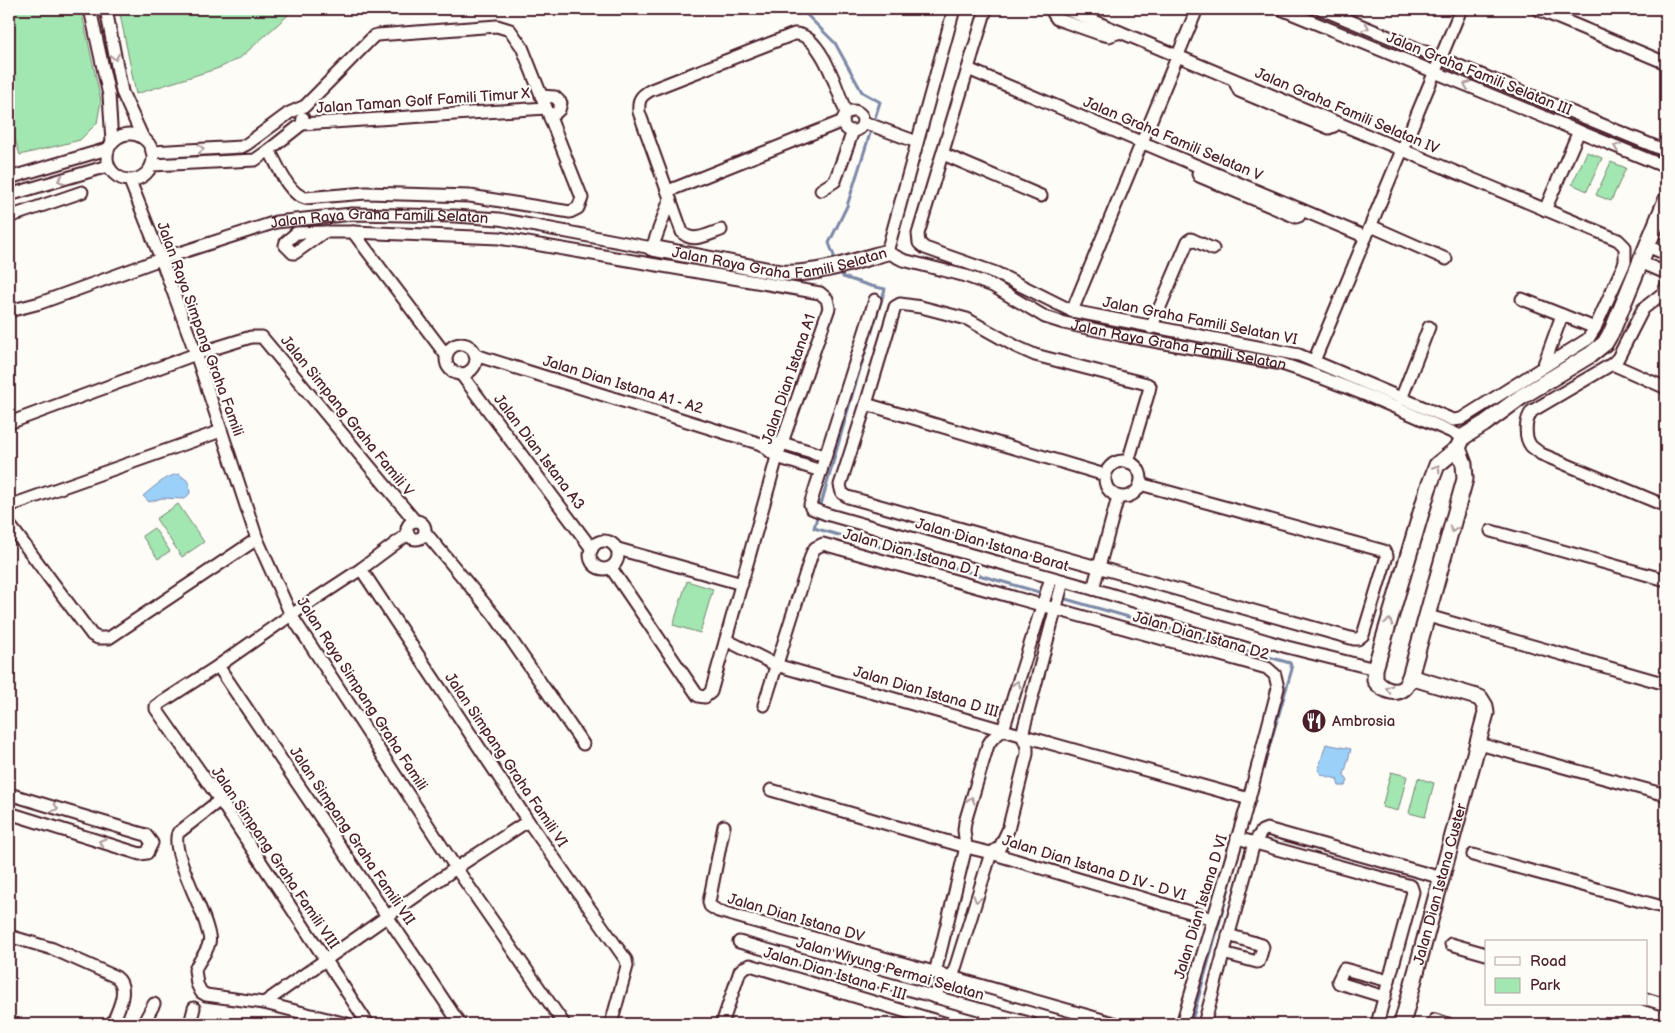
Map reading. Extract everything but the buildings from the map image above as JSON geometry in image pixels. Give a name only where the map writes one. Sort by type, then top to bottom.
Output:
[{"type":"street","points":[[90,9],[109,95],[110,145],[106,161],[116,177],[130,181],[137,180],[144,176],[152,165],[152,152],[150,146],[143,138],[122,92],[106,9]]},
{"type":"street","points":[[887,252],[954,9]]},
{"type":"street","name":"Jalan Graha Famili Selatan VI","points":[[986,9],[918,234],[921,245],[996,273],[1072,311],[1151,328],[1299,355],[1401,399],[1448,418],[1458,420],[1588,339],[1596,328],[1625,262],[1625,247],[1618,240]]},
{"type":"street","points":[[1053,9],[1053,14],[1057,19],[1100,34],[1109,36],[1120,32]]},
{"type":"street","name":"Jalan Graha Famili Selatan IV","points":[[1065,9],[1618,240]]},
{"type":"street","points":[[1072,311],[1197,9]]},
{"type":"street","name":"Jalan Graha Famili Selatan III","points":[[1281,9],[1579,131],[1665,163]]},
{"type":"street","name":"Jalan Graha Famili Selatan III","points":[[1321,9],[1666,151]]},
{"type":"street","points":[[1314,361],[1461,9]]},
{"type":"street","points":[[1536,9],[1666,63]]},
{"type":"street","points":[[152,152],[247,144],[289,113],[306,106],[374,36],[502,27],[510,30],[522,47],[541,96],[555,97],[560,103],[559,110],[548,113],[582,198],[578,208],[570,212],[470,196],[444,194],[366,193],[305,198],[292,191],[270,150]]},
{"type":"street","points":[[721,230],[695,238],[687,237],[682,232],[639,112],[638,102],[643,94],[794,34],[800,34],[814,43],[821,54],[844,117],[844,126],[848,130],[853,131],[857,130],[864,123]]},
{"type":"street","name":"Jalan Graha Famili Selatan V","points":[[968,70],[1302,210],[1446,259]]},
{"type":"street","points":[[152,165],[255,160],[302,124],[306,106]]},
{"type":"street","points":[[652,248],[669,195],[855,111],[862,117],[864,123]]},
{"type":"street","points":[[289,113],[302,124]]},
{"type":"street","name":"Jalan Taman Golf Famili Timur X","points":[[302,124],[548,113]]},
{"type":"street","points":[[864,123],[917,142]]},
{"type":"street","points":[[821,190],[835,181],[853,131]]},
{"type":"street","points":[[1545,210],[1579,131]]},
{"type":"street","points":[[9,178],[110,145],[124,135],[137,135],[143,138]]},
{"type":"street","points":[[943,154],[1041,196]]},
{"type":"street","points":[[9,196],[108,166]]},
{"type":"street","name":"Jalan Raya Simpang Graha Famili","points":[[130,181],[196,354],[257,538],[291,615],[456,868],[564,1024]]},
{"type":"street","points":[[9,217],[82,192]]},
{"type":"street","points":[[1461,442],[1465,479],[1428,616],[1410,677],[1404,688],[1390,691],[1376,683],[1374,677],[1375,669],[1433,472],[1443,459],[1461,442],[1484,424],[1521,397],[1590,355],[1605,343],[1612,331],[1666,200]]},
{"type":"street","name":"Jalan Raya Graha Famili Selatan","points":[[9,311],[40,303],[161,259],[276,222],[352,214],[455,216],[499,219],[793,274],[825,269],[887,252],[903,260],[966,276],[993,286],[1045,317],[1064,324],[1282,364],[1388,404],[1461,442]]},
{"type":"street","name":"Jalan Dian Istana A1","points":[[324,232],[507,239],[820,293],[827,299],[829,308],[782,443],[711,692],[705,697],[698,696],[611,568]]},
{"type":"street","points":[[353,232],[446,355]]},
{"type":"street","points":[[1151,328],[1188,241],[1191,239],[1213,249]]},
{"type":"street","points":[[1647,246],[1666,254]]},
{"type":"street","points":[[1640,262],[1666,273]]},
{"type":"street","points":[[1666,287],[1662,293],[1643,309],[1618,358],[1612,364],[1532,412],[1528,418],[1527,425],[1529,443],[1532,448],[1541,454],[1666,506]]},
{"type":"street","points":[[1522,299],[1596,328]]},
{"type":"street","name":"Jalan Dian Istana Barat","points":[[875,300],[810,504],[811,508],[1062,584],[1093,589],[1287,647],[1375,669]]},
{"type":"street","points":[[1128,462],[1150,386],[1034,355],[967,319],[921,307],[900,304],[894,307],[840,485],[842,492],[848,497],[1354,639],[1358,639],[1363,635],[1387,556],[1384,551],[1140,484]]},
{"type":"street","points":[[1543,367],[1562,315]]},
{"type":"street","points":[[1401,399],[1429,327]]},
{"type":"street","name":"Jalan Simpang Graha Famili V","points":[[10,422],[196,354],[254,336],[264,338],[414,521]]},
{"type":"street","points":[[461,344],[467,345],[472,349],[476,360],[471,370],[462,374],[451,371],[445,361],[446,355],[454,345],[461,344]]},
{"type":"street","name":"Jalan Dian Istana A1 - A2","points":[[475,355],[761,444],[782,443],[825,456]]},
{"type":"street","points":[[1612,364],[1666,388]]},
{"type":"street","name":"Jalan Dian Istana A3","points":[[462,374],[592,548]]},
{"type":"street","points":[[866,404],[1105,475]]},
{"type":"street","points":[[9,506],[220,431]]},
{"type":"street","name":"Jalan Dian Istana A1 - A2","points":[[761,444],[778,457],[821,470]]},
{"type":"street","points":[[1120,461],[1128,462],[1139,470],[1140,484],[1132,495],[1118,497],[1108,489],[1105,475],[1114,464],[1120,461]]},
{"type":"street","points":[[1093,589],[1118,497]]},
{"type":"street","points":[[425,532],[418,539],[412,538],[408,534],[407,529],[409,524],[414,521],[424,525],[425,532],[494,615],[582,744]]},
{"type":"street","points":[[9,524],[92,635],[104,639],[109,638],[257,538]]},
{"type":"street","points":[[1490,531],[1666,580]]},
{"type":"street","points":[[218,666],[361,569],[408,534]]},
{"type":"street","points":[[618,549],[618,560],[611,568],[599,568],[594,565],[590,554],[592,548],[605,541],[615,545],[618,549],[742,584]]},
{"type":"street","name":"Jalan Dian Istana D I","points":[[764,705],[812,552],[823,544],[1056,608]]},
{"type":"street","name":"Jalan Simpang Graha Famili VI","points":[[361,569],[528,821],[626,960],[627,966],[611,1024]]},
{"type":"street","points":[[1050,580],[1003,730],[1250,799]]},
{"type":"street","points":[[936,998],[991,852],[1000,846],[1008,830],[1026,754],[1022,736],[1062,584]]},
{"type":"street","name":"Jalan Dian Istana D2","points":[[1056,608],[1267,668],[1275,675],[1278,688],[1250,799]]},
{"type":"street","points":[[1428,616],[1666,684]]},
{"type":"street","name":"Jalan Dian Istana D III","points":[[726,640],[776,665],[1003,730]]},
{"type":"street","name":"Jalan Simpang Graha Famili VIII","points":[[218,666],[158,705],[156,709],[220,800],[368,1024]]},
{"type":"street","name":"Jalan Simpang Graha Famili VII","points":[[218,666],[460,1024]]},
{"type":"street","name":"Jalan Dian Istana Custer","points":[[1402,1024],[1486,713],[1485,706],[1480,698],[1410,677]]},
{"type":"street","name":"Jalan Dian Istana D III","points":[[944,976],[966,847],[965,822],[988,745],[1003,730]]},
{"type":"street","points":[[1479,744],[1666,795]]},
{"type":"street","name":"Jalan Dian Istana D IV - D VI","points":[[771,790],[966,847],[991,852],[1213,919]]},
{"type":"street","points":[[9,794],[146,835],[152,842],[147,852],[140,854],[9,813]]},
{"type":"street","name":"Jalan Dian Istana D VI","points":[[1182,1024],[1250,799]]},
{"type":"street","points":[[220,800],[178,833],[176,837],[178,856],[204,916],[210,938],[209,944],[195,970],[197,984],[201,992],[206,995],[264,1003],[347,1024]]},
{"type":"street","points":[[264,1003],[456,868],[528,821]]},
{"type":"street","name":"Jalan Dian Istana DV","points":[[724,826],[709,902],[713,908],[944,976]]},
{"type":"street","points":[[1204,1024],[1254,843],[1262,831],[1268,828],[1442,878]]},
{"type":"street","name":"Jalan Dian Istana Custer","points":[[1239,838],[1412,886],[1414,892],[1377,1024]]},
{"type":"street","name":"Jalan Dian Istana Custer","points":[[1473,855],[1666,908]]},
{"type":"street","points":[[1223,953],[1258,962],[1263,947],[1262,945],[1228,935]]},
{"type":"street","points":[[9,936],[53,949],[120,980],[123,991],[112,1024]]},
{"type":"street","name":"Jalan Wiyung Permai Selatan","points":[[739,942],[988,1012],[1003,1021],[1032,1024]]},
{"type":"street","name":"Jalan Dian Istana Custer","points":[[1451,944],[1485,954]]},
{"type":"street","name":"Jalan Dian Istana F III","points":[[722,1024],[740,971],[750,965],[947,1024]]},
{"type":"street","points":[[1385,997],[1338,983],[1338,981],[1342,969],[1389,981]]},
{"type":"street","points":[[1353,988],[1357,973]]},
{"type":"street","points":[[944,976],[1117,1024]]},
{"type":"street","points":[[1648,1000],[1666,1005]]},
{"type":"street","points":[[143,1024],[154,1004]]},
{"type":"street","points":[[190,1024],[194,1008]]},
{"type":"street","points":[[983,1024],[988,1012]]},
{"type":"street","points":[[1435,1020],[1448,1024]]},
{"type":"green space","points":[[9,9],[81,9],[101,101],[97,123],[80,140],[20,155],[9,121]]},
{"type":"green space","points":[[119,9],[295,9],[240,58],[219,68],[136,94]]},
{"type":"green space","points":[[1587,152],[1602,158],[1587,191],[1572,184]]},
{"type":"green space","points":[[1611,162],[1626,168],[1611,201],[1596,195]]},
{"type":"green space","points":[[178,504],[204,542],[182,557],[156,519]]},
{"type":"green space","points":[[154,528],[170,551],[158,559],[142,536]]},
{"type":"green space","points":[[687,581],[713,589],[700,633],[673,625]]},
{"type":"green space","points":[[1391,772],[1407,776],[1398,811],[1382,807]]},
{"type":"green space","points":[[1418,778],[1434,783],[1425,817],[1409,813]]},
{"type":"water","points":[[179,474],[189,482],[190,493],[185,499],[162,498],[149,502],[143,496],[164,479]]},
{"type":"water","points":[[1326,744],[1351,749],[1344,775],[1348,781],[1345,786],[1339,786],[1337,779],[1322,775],[1318,770]]},
{"type":"waterway","points":[[801,9],[835,43],[862,92],[880,102],[847,206],[829,243],[836,261]]},
{"type":"waterway","points":[[820,508],[885,289],[843,277],[840,269]]},
{"type":"waterway","points":[[818,514],[814,528],[1056,597]]},
{"type":"waterway","points":[[1062,598],[1290,663],[1292,669],[1261,775]]},
{"type":"waterway","points":[[1191,1024],[1232,877]]},
{"type":"place","name":"Ambrosia","points":[[1314,721]]}]
